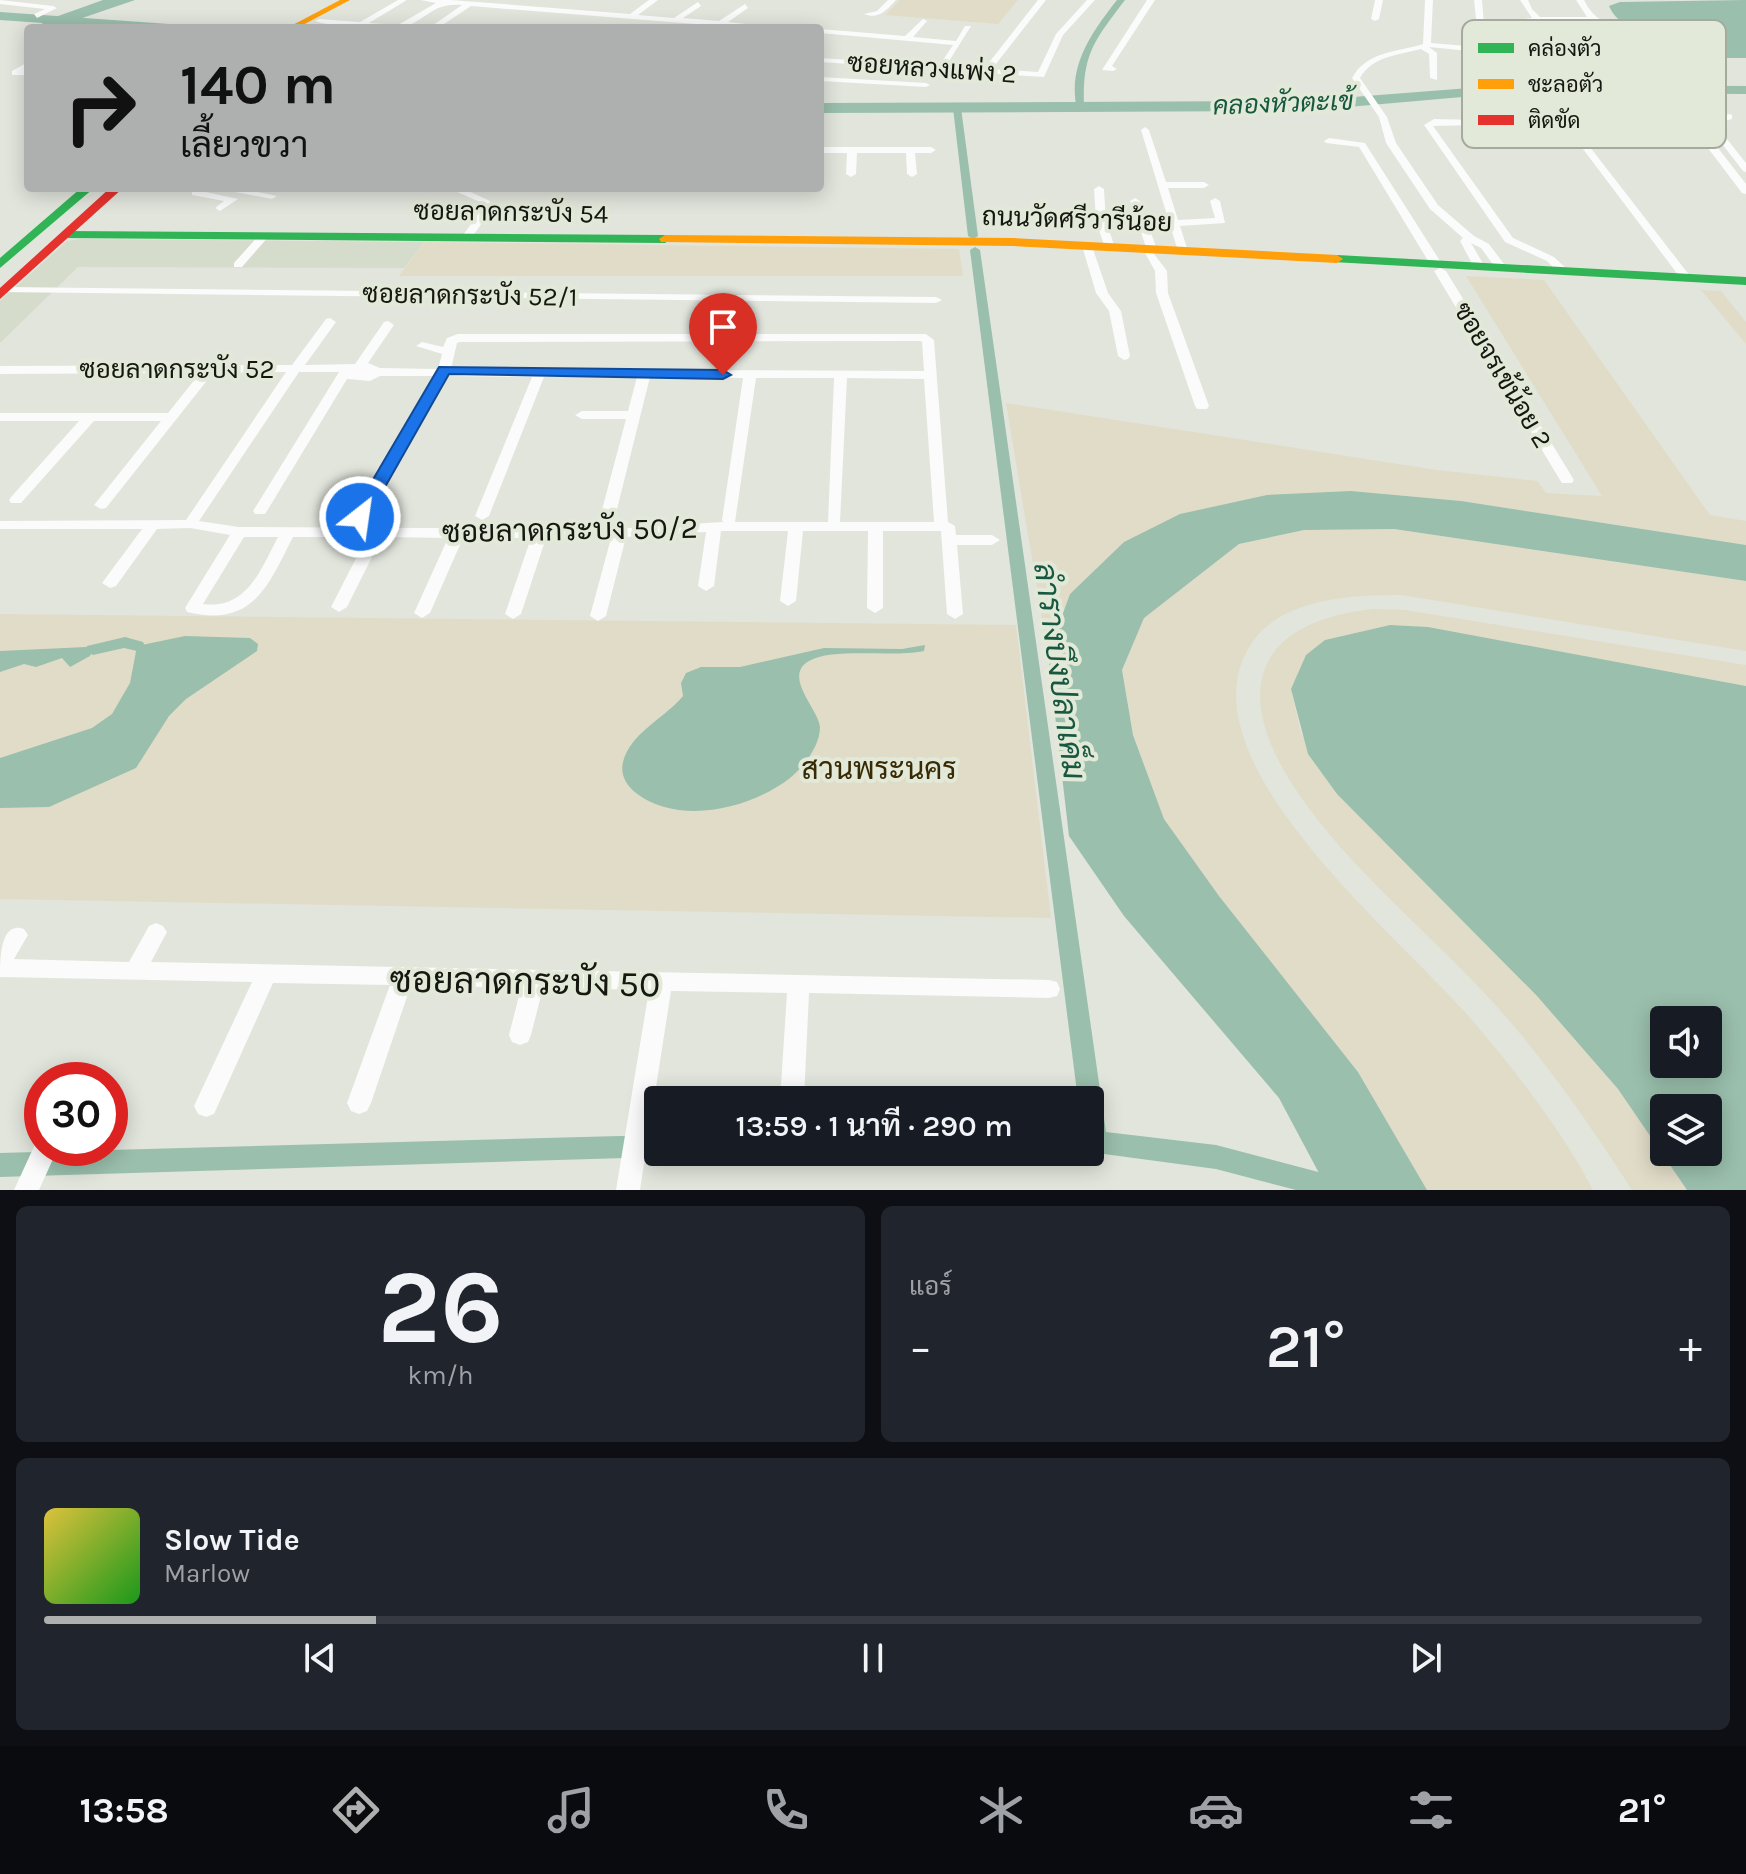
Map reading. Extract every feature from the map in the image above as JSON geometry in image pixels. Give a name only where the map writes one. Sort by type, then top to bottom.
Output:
[{"type":"main road","points":[[305,24],[347,1]]},
{"type":"main road","points":[[305,24],[347,1]]},
{"type":"main road","points":[[289,24],[347,1]]},
{"type":"main road","points":[[1,264],[83,192]]},
{"type":"main road","points":[[1,264],[91,192]]},
{"type":"main road","points":[[2,289],[103,192]]},
{"type":"main road","points":[[2,289],[113,192]]},
{"type":"main road","name":"ซอยลาดกระบัง 54","points":[[34,235],[957,242]]},
{"type":"main road","name":"ถนนวัดศรีวารีน้อย","points":[[957,242],[1746,281]]},
{"type":"main road","name":"ถนนวัดศรีวารีน้อย","points":[[957,242],[1109,245],[1150,250],[1182,248],[1746,290]]},
{"type":"street","points":[[362,24],[403,0]]},
{"type":"street","points":[[424,0],[720,24],[745,6]]},
{"type":"street","points":[[481,5],[491,0]]},
{"type":"street","points":[[631,17],[654,0]]},
{"type":"street","points":[[859,34],[870,18],[892,0]]},
{"type":"street","points":[[986,71],[1042,0]]},
{"type":"street","name":"ซอยหลวงแพ่ง 2","points":[[824,60],[1043,74],[1060,34],[1091,0]]},
{"type":"street","points":[[1113,61],[1151,0]]},
{"type":"street","points":[[1375,19],[1379,0]]},
{"type":"street","points":[[1424,46],[1429,0]]},
{"type":"street","points":[[1478,0],[1480,20]]},
{"type":"street","points":[[1524,0],[1527,10],[1539,20],[1589,19]]},
{"type":"street","points":[[1570,0],[1589,19]]},
{"type":"street","points":[[1580,0],[1589,19]]},
{"type":"street","points":[[408,24],[445,1]]},
{"type":"street","points":[[0,2],[53,8],[37,16]]},
{"type":"street","points":[[439,24],[469,4]]},
{"type":"street","points":[[676,20],[698,4]]},
{"type":"street","points":[[590,13],[598,5]]},
{"type":"street","points":[[496,19],[514,7]]},
{"type":"street","points":[[823,24],[828,18]]},
{"type":"street","points":[[652,24],[660,19]]},
{"type":"street","points":[[908,38],[923,21]]},
{"type":"street","points":[[941,68],[968,28]]},
{"type":"street","points":[[824,31],[956,43]]},
{"type":"street","points":[[914,48],[923,40]]},
{"type":"street","points":[[1424,46],[1433,53],[1434,78]]},
{"type":"street","points":[[1462,49],[1424,46],[1368,61],[1359,69],[1356,78],[1383,117],[1391,143],[1434,207],[1470,238],[1485,246],[1501,268]]},
{"type":"street","points":[[881,83],[905,57]]},
{"type":"street","points":[[824,79],[926,85]]},
{"type":"street","points":[[850,95],[856,81]]},
{"type":"street","points":[[1462,123],[1428,125],[1509,240],[1519,248],[1551,257],[1564,272]]},
{"type":"street","points":[[1145,130],[1182,248]]},
{"type":"street","name":"ซอยจรเข้น้อย 2","points":[[1329,141],[1362,145],[1567,480]]},
{"type":"street","points":[[1726,143],[1746,169]]},
{"type":"street","points":[[1586,148],[1686,278]]},
{"type":"street","points":[[1712,148],[1746,191]]},
{"type":"street","points":[[824,150],[931,150]]},
{"type":"street","points":[[851,174],[852,150]]},
{"type":"street","points":[[910,150],[912,174]]},
{"type":"street","points":[[1161,185],[1204,185]]},
{"type":"street","points":[[1099,189],[1101,221],[1109,245]]},
{"type":"street","points":[[196,192],[233,199],[220,208]]},
{"type":"street","points":[[245,192],[272,196]]},
{"type":"street","points":[[463,192],[485,201],[484,213],[466,238]]},
{"type":"street","points":[[1135,201],[1150,250],[1161,271],[1162,293],[1202,406]]},
{"type":"street","points":[[1175,223],[1221,221],[1215,201]]},
{"type":"street","points":[[238,265],[264,236]]},
{"type":"street","points":[[1470,238],[1465,241],[1466,246],[1479,267]]},
{"type":"street","points":[[1088,249],[1102,293],[1115,311],[1124,356]]},
{"type":"street","name":"ซอยลาดกระบัง 52/1","points":[[2,289],[936,300]]},
{"type":"street","points":[[190,524],[330,322]]},
{"type":"street","points":[[260,511],[352,371],[388,325]]},
{"type":"street","points":[[360,517],[444,370],[446,351],[458,338],[928,340],[955,614]]},
{"type":"street","points":[[422,346],[446,351]]},
{"type":"street","name":"ซอยลาดกระบัง 52","points":[[0,373],[293,372],[352,371],[374,367],[377,372],[931,375]]},
{"type":"street","points":[[101,505],[206,371]]},
{"type":"street","points":[[482,516],[539,374]]},
{"type":"street","points":[[598,616],[611,533],[644,374]]},
{"type":"street","points":[[706,586],[722,523],[750,375]]},
{"type":"street","points":[[834,520],[841,375]]},
{"type":"street","points":[[582,415],[634,415]]},
{"type":"street","points":[[0,431],[7,417],[173,417]]},
{"type":"street","points":[[16,500],[90,417]]},
{"type":"street","name":"ซอยลาดกระบัง 50/2","points":[[0,525],[190,524],[239,532],[611,533],[722,523],[876,525],[946,529],[992,540]]},
{"type":"street","points":[[110,583],[153,524]]},
{"type":"street","points":[[875,608],[876,525]]},
{"type":"street","points":[[788,601],[796,526]]},
{"type":"street","points":[[239,532],[193,608],[230,610],[244,605],[289,531]]},
{"type":"street","points":[[339,607],[377,532]]},
{"type":"street","points":[[422,613],[458,533]]},
{"type":"street","points":[[513,614],[540,533]]},
{"type":"street","points":[[135,971],[156,932]]},
{"type":"street","points":[[0,966],[17,935]]},
{"type":"street","name":"ซอยลาดกระบัง 50","points":[[0,966],[661,984],[1049,989]]},
{"type":"street","points":[[206,1106],[266,975]]},
{"type":"street","points":[[359,1103],[403,978]]},
{"type":"street","points":[[520,1035],[534,980]]},
{"type":"street","points":[[629,1185],[661,984]]},
{"type":"street","points":[[793,1086],[798,986]]},
{"type":"street","points":[[26,1190],[37,1166]]},
{"type":"shaded area","points":[[67,241],[424,242],[404,268],[78,267],[0,343],[0,301]]},
{"type":"green space","points":[[900,0],[1018,0],[998,24],[885,15]]},
{"type":"green space","points":[[424,242],[959,249],[963,276],[399,276]]},
{"type":"green space","points":[[1466,276],[1544,280],[1710,515],[1746,521],[1746,545],[1461,501],[1351,491],[1070,594],[1048,654],[1006,403],[1437,470],[1537,481],[1546,493],[1602,496]]},
{"type":"green space","points":[[1701,290],[1721,291],[1746,322],[1746,344]]},
{"type":"green space","points":[[1394,529],[1746,581],[1746,651],[1401,595],[1359,596],[1316,603],[1277,619],[1261,632],[1248,649],[1236,695],[1247,746],[1274,798],[1313,851],[1358,902],[1494,1046],[1555,1126],[1593,1190],[1427,1190],[1358,1072],[1219,896],[1164,819],[1133,735],[1122,670],[1144,617],[1239,544],[1304,530]]},
{"type":"green space","points":[[1373,609],[1405,610],[1746,665],[1746,686],[1428,627],[1390,625],[1325,640],[1291,689],[1301,733],[1337,794],[1537,996],[1618,1089],[1650,1136],[1650,1166],[1671,1166],[1687,1190],[1632,1190],[1569,1097],[1517,1030],[1474,982],[1367,876],[1296,790],[1276,755],[1264,723],[1260,694],[1265,668],[1279,646],[1301,629],[1333,617]]},
{"type":"green space","name":"สวนพระนคร","points":[[0,614],[1016,625],[1051,918],[0,899]]},
{"type":"water","points":[[103,0],[135,0],[65,24],[42,24]]},
{"type":"water","points":[[1746,0],[1746,58],[1726,58],[1726,20],[1620,20],[1609,6],[1620,2]]},
{"type":"water","points":[[1351,491],[1461,501],[1746,545],[1746,581],[1394,529],[1304,530],[1239,544],[1144,618],[1122,670],[1133,735],[1164,819],[1219,896],[1358,1072],[1427,1190],[1328,1190],[1279,1098],[1124,916],[1069,836],[1048,654],[1070,594],[1124,542],[1180,514],[1267,495]]},
{"type":"water","points":[[1390,625],[1428,627],[1746,686],[1746,1190],[1687,1190],[1671,1166],[1722,1166],[1722,1094],[1650,1094],[1650,1136],[1618,1089],[1537,996],[1337,794],[1308,754],[1291,689],[1306,655],[1325,640]]},
{"type":"water","points":[[185,636],[250,638],[258,644],[257,651],[186,699],[169,716],[136,768],[49,807],[0,808],[0,758],[92,728],[112,714],[130,683],[137,646]]},
{"type":"water","points":[[925,645],[924,651],[911,653],[820,657],[802,667],[800,684],[820,727],[817,741],[806,762],[790,778],[755,798],[714,810],[673,809],[653,803],[636,793],[625,779],[622,767],[627,751],[640,734],[683,696],[681,683],[686,673],[701,667],[740,667],[824,648],[902,649]]},
{"type":"water","points":[[86,647],[93,650],[90,656],[70,667],[62,658],[36,667],[24,664],[0,672],[0,651]]},
{"type":"waterway","points":[[1080,107],[1080,73],[1087,49],[1121,0]]},
{"type":"waterway","name":"คลองหัวตะเข้","points":[[0,16],[113,24]]},
{"type":"waterway","name":"คลองหัวตะเข้","points":[[1726,90],[1746,90]]},
{"type":"waterway","name":"คลองหัวตะเข้","points":[[824,108],[1302,106],[1462,93]]},
{"type":"waterway","name":"ลำรางบึงปลาเค็ม","points":[[957,108],[973,236]]},
{"type":"waterway","name":"ลำรางบึงปลาเค็ม","points":[[975,250],[1088,1086]]},
{"type":"waterway","points":[[93,650],[125,642],[137,646]]},
{"type":"waterway","points":[[1104,1143],[1216,1157],[1341,1190]]},
{"type":"waterway","points":[[0,1165],[644,1146]]},
{"type":"traffic: fast","points":[[0,264],[83,192]]},
{"type":"traffic: fast","points":[[65,235],[665,239]]},
{"type":"traffic: fast","points":[[1337,259],[1746,281]]},
{"type":"traffic: slow","points":[[299,24],[346,0]]},
{"type":"traffic: slow","points":[[665,239],[1013,242],[1337,259]]},
{"type":"traffic: jam","points":[[0,295],[113,192]]},
{"type":"route","points":[[360,517],[444,370],[723,375]]}]
